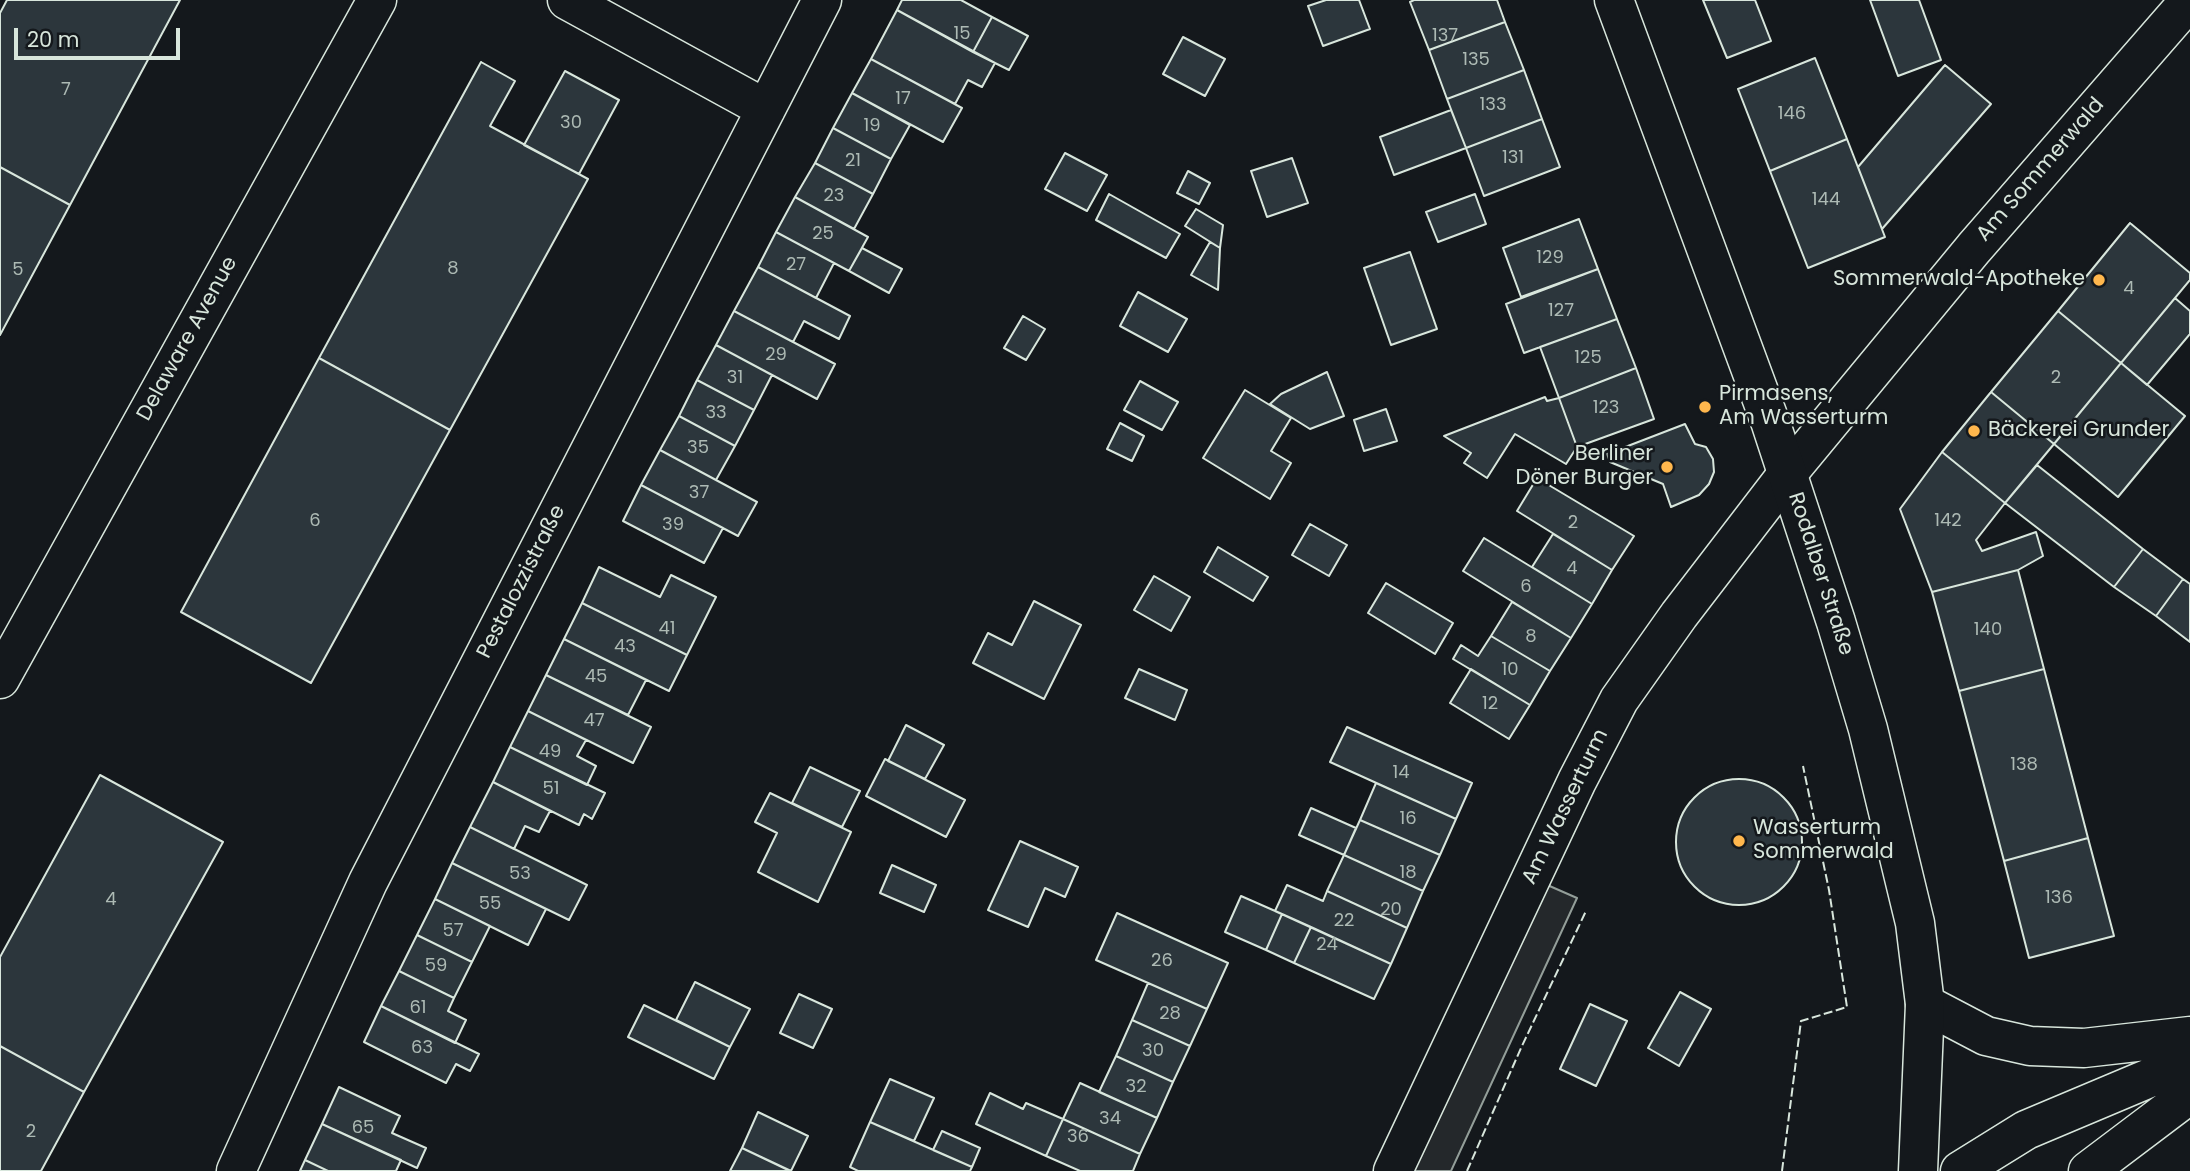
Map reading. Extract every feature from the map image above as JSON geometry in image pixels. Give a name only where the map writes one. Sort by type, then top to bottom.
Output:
[{"type":"street","name":"Delaware Avenue","points":[[0,679],[377,0]]},
{"type":"street","points":[[567,0],[766,109]]},
{"type":"street","name":"Pestalozzistraße","points":[[236,1171],[368,882],[822,0]]},
{"type":"street","name":"Rodalber Straße","points":[[1614,0],[1788,472],[1836,622],[1887,802],[1915,923],[1925,1004],[1918,1171]]},
{"type":"street","name":"Am Sommerwald","points":[[1788,472],[1973,248],[2190,0]]},
{"type":"street","name":"Am Wasserturm","points":[[1393,1171],[1577,780],[1619,701],[1693,595],[1788,472]]},
{"type":"street","points":[[1925,1004],[1986,1036],[2030,1046],[2084,1048],[2190,1036]]},
{"type":"street","points":[[1960,1171],[2026,1130],[2190,1061]]},
{"type":"street","points":[[2088,1171],[2190,1094]]},
{"type":"shaded area","points":[[1545,884],[1577,898],[1451,1171],[1413,1171]]},
{"type":"building","points":[[7,0],[180,0],[70,205],[0,167],[0,13]]},
{"type":"building","points":[[902,0],[961,0],[992,17],[973,52],[897,10]]},
{"type":"building","points":[[1326,0],[1359,0],[1370,29],[1323,46],[1308,6]]},
{"type":"building","points":[[1497,0],[1505,22],[1429,50],[1410,2]]},
{"type":"building","points":[[1703,0],[1755,0],[1771,41],[1727,58]]},
{"type":"building","points":[[1870,0],[1919,0],[1941,60],[1898,76]]},
{"type":"building","points":[[897,10],[995,63],[982,87],[968,80],[955,104],[871,59]]},
{"type":"building","points":[[992,17],[1028,36],[1009,70],[973,52]]},
{"type":"building","points":[[1505,22],[1524,70],[1447,99],[1429,50]]},
{"type":"building","points":[[1183,37],[1225,59],[1205,96],[1163,74]]},
{"type":"building","points":[[1815,58],[1847,139],[1770,171],[1738,89]]},
{"type":"building","points":[[871,59],[962,108],[943,142],[852,93]]},
{"type":"building","points":[[481,62],[515,81],[490,126],[588,179],[450,430],[319,358]]},
{"type":"building","points":[[1945,65],[1991,104],[1882,229],[1858,167]]},
{"type":"building","points":[[1524,70],[1542,119],[1466,148],[1447,99]]},
{"type":"building","points":[[565,71],[619,100],[579,174],[524,145]]},
{"type":"building","points":[[852,93],[910,125],[891,159],[833,128]]},
{"type":"building","points":[[1451,110],[1466,148],[1394,175],[1380,137]]},
{"type":"building","points":[[1542,119],[1560,167],[1484,196],[1466,148]]},
{"type":"building","points":[[833,128],[891,159],[873,194],[815,163]]},
{"type":"building","points":[[1847,139],[1885,237],[1808,268],[1770,171]]},
{"type":"building","points":[[1065,153],[1107,175],[1087,211],[1045,189]]},
{"type":"building","points":[[1292,158],[1308,203],[1267,217],[1251,171]]},
{"type":"building","points":[[815,163],[873,194],[854,229],[795,197]]},
{"type":"building","points":[[0,167],[70,205],[0,335]]},
{"type":"building","points":[[1188,171],[1210,183],[1199,204],[1177,193]]},
{"type":"building","points":[[1109,194],[1180,234],[1166,258],[1096,220]]},
{"type":"building","points":[[1475,194],[1486,224],[1438,242],[1426,212]]},
{"type":"building","points":[[795,197],[868,237],[849,271],[776,232]]},
{"type":"building","points":[[1196,209],[1223,225],[1220,248],[1185,226]]},
{"type":"building","points":[[1579,219],[1598,269],[1521,297],[1503,248]]},
{"type":"building","points":[[2130,223],[2190,273],[2190,280],[2121,363],[2058,311]]},
{"type":"building","points":[[776,232],[834,263],[816,298],[758,267]]},
{"type":"building","points":[[1210,242],[1220,248],[1218,290],[1191,275]]},
{"type":"building","points":[[862,248],[902,269],[889,293],[849,271]]},
{"type":"building","points":[[1410,252],[1437,329],[1391,345],[1364,268]]},
{"type":"building","points":[[758,267],[850,316],[839,339],[804,321],[793,342],[734,311]]},
{"type":"building","points":[[1598,269],[1617,319],[1524,353],[1506,304]]},
{"type":"building","points":[[1138,292],[1187,319],[1168,352],[1120,326]]},
{"type":"building","points":[[2175,298],[2190,311],[2190,334],[2147,385],[2121,363]]},
{"type":"building","points":[[734,311],[835,364],[817,399],[716,345]]},
{"type":"building","points":[[2058,311],[2121,363],[2054,444],[1991,392]]},
{"type":"building","points":[[1023,316],[1045,329],[1026,360],[1004,348]]},
{"type":"building","points":[[1617,319],[1636,368],[1559,398],[1540,347]]},
{"type":"building","points":[[716,345],[772,375],[754,410],[697,380]]},
{"type":"building","points":[[319,358],[450,430],[311,683],[181,612]]},
{"type":"building","points":[[2121,363],[2185,416],[2118,497],[2054,444]]},
{"type":"building","points":[[1636,368],[1654,419],[1577,447],[1559,398]]},
{"type":"building","points":[[1327,372],[1344,416],[1310,429],[1270,404],[1281,394]]},
{"type":"building","points":[[697,380],[754,410],[735,446],[679,416]]},
{"type":"building","points":[[1140,381],[1178,402],[1162,430],[1124,410]]},
{"type":"building","points":[[1245,390],[1291,418],[1271,451],[1291,463],[1270,499],[1203,458]]},
{"type":"building","points":[[1991,392],[2054,444],[2005,503],[1942,452]]},
{"type":"building","points":[[1545,397],[1547,401],[1559,398],[1577,447],[1566,464],[1515,434],[1487,478],[1464,463],[1471,453],[1444,436]]},
{"type":"building","points":[[1386,409],[1397,441],[1364,451],[1354,420]]},
{"type":"building","points":[[679,416],[735,446],[716,480],[660,450]]},
{"type":"building","points":[[1120,423],[1144,436],[1132,461],[1107,449]]},
{"type":"building","name":"Berliner Döner Burger","points":[[1685,424],[1695,444],[1706,447],[1713,459],[1714,472],[1709,484],[1699,495],[1671,507],[1663,484],[1610,462],[1607,454]]},
{"type":"building","points":[[660,450],[757,502],[738,536],[641,485]]},
{"type":"building","points":[[1942,452],[2005,503],[1976,540],[1982,551],[2036,532],[2043,556],[2018,570],[1932,592],[1900,509]]},
{"type":"building","points":[[2037,465],[2143,549],[2114,587],[2005,503]]},
{"type":"building","points":[[1537,478],[1634,536],[1612,570],[1517,511]]},
{"type":"building","points":[[641,485],[723,528],[704,563],[623,521]]},
{"type":"building","points":[[1310,524],[1347,545],[1329,576],[1292,555]]},
{"type":"building","points":[[1553,534],[1612,570],[1592,604],[1532,567]]},
{"type":"building","points":[[1484,538],[1592,604],[1571,638],[1463,571]]},
{"type":"building","points":[[1218,547],[1268,577],[1253,601],[1204,572]]},
{"type":"building","points":[[2143,549],[2183,579],[2156,616],[2114,587]]},
{"type":"building","points":[[599,567],[660,597],[671,575],[716,597],[687,655],[582,603]]},
{"type":"building","points":[[2018,570],[2044,669],[1959,691],[1932,592]]},
{"type":"building","points":[[1154,576],[1190,597],[1171,631],[1134,610]]},
{"type":"building","points":[[2183,579],[2190,584],[2190,642],[2156,616]]},
{"type":"building","points":[[1386,583],[1453,623],[1435,654],[1368,613]]},
{"type":"building","points":[[1034,601],[1081,625],[1044,699],[973,663],[988,633],[1012,645]]},
{"type":"building","points":[[1512,602],[1571,638],[1550,671],[1491,636]]},
{"type":"building","points":[[582,603],[687,655],[669,691],[564,639]]},
{"type":"building","points":[[1491,636],[1550,671],[1530,705],[1453,659],[1461,645],[1478,656]]},
{"type":"building","points":[[564,639],[646,680],[628,715],[546,675]]},
{"type":"building","points":[[1139,669],[1187,690],[1175,720],[1125,698]]},
{"type":"building","points":[[1471,669],[1530,705],[1509,739],[1450,703]]},
{"type":"building","points":[[2044,669],[2088,838],[2004,861],[1959,691]]},
{"type":"building","points":[[546,675],[651,727],[633,763],[528,711]]},
{"type":"building","points":[[528,711],[586,740],[577,756],[596,766],[587,785],[510,747]]},
{"type":"building","points":[[906,725],[944,745],[925,779],[888,761]]},
{"type":"building","points":[[1347,727],[1472,783],[1456,819],[1330,762]]},
{"type":"building","points":[[510,747],[605,793],[592,819],[584,814],[579,825],[493,782]]},
{"type":"building","points":[[885,759],[965,800],[946,837],[866,796]]},
{"type":"building","points":[[810,767],[860,791],[842,827],[792,803]]},
{"type":"building","points":[[100,775],[223,842],[84,1092],[0,1046],[0,957]]},
{"type":"building","name":"Wasserturm Sommerwald","points":[[1739,779],[1763,784],[1784,797],[1797,818],[1802,842],[1797,866],[1784,887],[1763,900],[1739,905],[1715,900],[1694,887],[1681,866],[1676,842],[1681,818],[1694,797],[1715,784]]},
{"type":"building","points":[[493,782],[550,811],[539,832],[525,826],[514,849],[470,827]]},
{"type":"building","points":[[1376,783],[1456,819],[1440,855],[1360,820]]},
{"type":"building","points":[[770,793],[851,832],[818,902],[758,872],[777,833],[755,822]]},
{"type":"building","points":[[1311,808],[1356,828],[1344,855],[1299,835]]},
{"type":"building","points":[[1360,820],[1440,855],[1423,891],[1344,855]]},
{"type":"building","points":[[470,827],[587,885],[569,920],[452,863]]},
{"type":"building","points":[[2088,838],[2114,936],[2029,958],[2004,861]]},
{"type":"building","points":[[1020,841],[1078,867],[1065,897],[1045,888],[1028,927],[988,910]]},
{"type":"building","points":[[1344,855],[1423,891],[1407,928],[1327,891]]},
{"type":"building","points":[[452,863],[546,909],[528,945],[435,899]]},
{"type":"building","points":[[892,865],[936,885],[924,912],[880,893]]},
{"type":"building","points":[[1287,885],[1323,901],[1327,891],[1407,928],[1391,964],[1275,911]]},
{"type":"building","points":[[1241,896],[1282,914],[1266,950],[1225,932]]},
{"type":"building","points":[[435,899],[490,926],[472,962],[417,935]]},
{"type":"building","points":[[1117,913],[1228,963],[1207,1009],[1096,960]]},
{"type":"building","points":[[1282,914],[1311,927],[1294,963],[1266,950]]},
{"type":"building","points":[[1311,927],[1391,964],[1374,999],[1294,963]]},
{"type":"building","points":[[417,935],[472,962],[454,998],[399,971]]},
{"type":"building","points":[[399,971],[454,998],[448,1011],[466,1020],[455,1043],[381,1006]]},
{"type":"building","points":[[695,982],[750,1009],[730,1047],[676,1020]]},
{"type":"building","points":[[1148,983],[1207,1009],[1190,1046],[1132,1020]]},
{"type":"building","points":[[1680,992],[1711,1009],[1679,1066],[1648,1048]]},
{"type":"building","points":[[799,994],[832,1009],[813,1048],[780,1033]]},
{"type":"building","points":[[1590,1004],[1627,1021],[1596,1086],[1560,1069]]},
{"type":"building","points":[[644,1005],[730,1047],[714,1079],[628,1037]]},
{"type":"building","points":[[381,1006],[479,1054],[470,1071],[456,1064],[446,1083],[364,1042]]},
{"type":"building","points":[[1132,1020],[1190,1046],[1173,1082],[1116,1056]]},
{"type":"building","points":[[0,1046],[84,1092],[41,1171],[0,1171]]},
{"type":"building","points":[[1116,1056],[1173,1082],[1157,1118],[1099,1092]]},
{"type":"building","points":[[890,1079],[934,1098],[914,1141],[870,1122]]},
{"type":"building","points":[[1080,1083],[1157,1118],[1140,1154],[1063,1119]]},
{"type":"building","points":[[339,1087],[400,1116],[392,1133],[426,1148],[417,1168],[322,1124]]},
{"type":"building","points":[[990,1093],[1023,1109],[1026,1103],[1063,1119],[1046,1156],[976,1124]]},
{"type":"building","points":[[758,1112],[808,1136],[791,1171],[742,1148]]},
{"type":"building","points":[[1063,1119],[1140,1154],[1133,1171],[1080,1171],[1046,1156]]},
{"type":"building","points":[[870,1122],[972,1167],[970,1171],[858,1171],[850,1167]]},
{"type":"building","points":[[322,1124],[401,1160],[396,1171],[328,1171],[305,1160]]},
{"type":"building","points":[[942,1131],[980,1148],[972,1167],[933,1150]]},
{"type":"building","points":[[742,1148],[790,1171],[730,1171]]},
{"type":"building","points":[[305,1160],[328,1171],[300,1171]]},
{"type":"fence","points":[[1782,1171],[1801,1021],[1847,1007],[1829,890],[1803,766]]},
{"type":"fence","points":[[1467,1171],[1586,911]]},
{"type":"place","name":"Sommerwald-Apotheke","points":[[2099,280]]},
{"type":"place","name":"Pirmasens, Am Wasserturm","points":[[1705,407]]},
{"type":"place","name":"Bäckerei Grunder","points":[[1974,431]]},
{"type":"place","name":"Berliner Döner Burger","points":[[1667,467]]},
{"type":"place","name":"Wasserturm Sommerwald","points":[[1739,841]]}]
